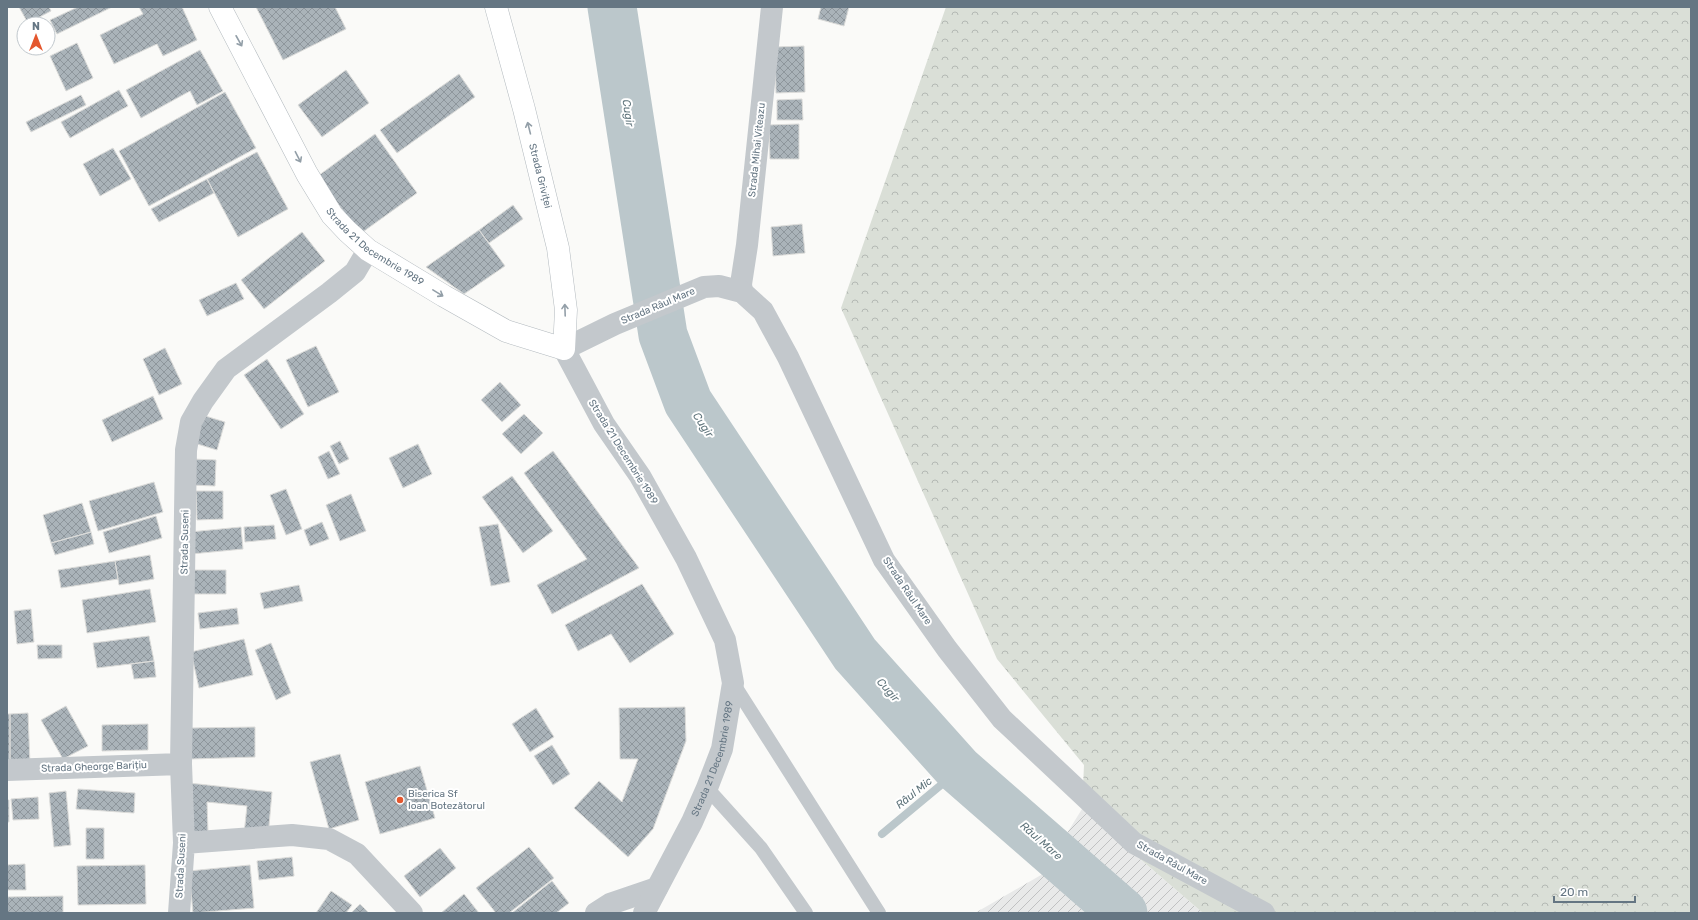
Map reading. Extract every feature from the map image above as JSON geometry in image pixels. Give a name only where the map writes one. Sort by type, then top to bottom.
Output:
[{"type":"main road","name":"Strada 21 Decembrie 1989","points":[[220,7],[307,174],[327,208],[347,231],[368,250],[506,331],[564,349]]},
{"type":"main road","name":"Strada Griviței","points":[[496,7],[524,109],[558,248],[566,310],[564,349]]},
{"type":"street","name":"Strada Mihai Viteazu","points":[[742,292],[741,284],[747,245],[772,7]]},
{"type":"street","name":"Strada Suseni","points":[[179,913],[184,844],[181,764],[186,450],[191,422],[203,401],[226,369],[350,276],[368,250]]},
{"type":"street","name":"Strada Râul Mare","points":[[564,349],[629,318],[704,287],[720,286],[742,292],[763,311],[788,357],[884,560],[947,649],[1002,718],[1134,843],[1264,913]]},
{"type":"street","name":"Strada 21 Decembrie 1989","points":[[564,349],[604,424],[640,476],[686,558],[725,640],[733,683],[722,749],[708,788],[644,913]]},
{"type":"street","name":"Strada Gheorge Barițiu","points":[[7,770],[181,764]]},
{"type":"street","points":[[184,844],[292,835],[329,839],[357,854],[412,913]]},
{"type":"street","points":[[596,913],[610,904],[657,888]]},
{"type":"lane","points":[[733,683],[879,913]]},
{"type":"lane","points":[[708,788],[761,848],[806,913]]},
{"type":"shaded area","points":[[1082,809],[1203,913],[975,913],[1041,875]]},
{"type":"green space","points":[[946,7],[1691,7],[1691,913],[1203,913],[1082,809],[1084,765],[997,659],[841,308]]},
{"type":"building","points":[[19,7],[49,7],[51,11],[41,16],[24,16]]},
{"type":"building","points":[[78,7],[112,7],[57,34],[56,17]]},
{"type":"building","points":[[139,7],[182,7],[197,40],[163,56],[157,44],[114,64],[100,35],[143,14]]},
{"type":"building","points":[[256,7],[335,7],[346,29],[283,60]]},
{"type":"building","points":[[821,7],[849,7],[844,26],[818,19]]},
{"type":"building","points":[[77,43],[93,78],[66,91],[50,56],[56,56],[56,53]]},
{"type":"building","points":[[804,46],[805,92],[776,93],[775,47]]},
{"type":"building","points":[[200,50],[223,91],[197,105],[190,91],[141,118],[126,90]]},
{"type":"building","points":[[346,70],[369,103],[322,137],[298,105]]},
{"type":"building","points":[[459,74],[475,97],[397,153],[380,130]]},
{"type":"building","points":[[119,90],[128,106],[70,138],[61,122]]},
{"type":"building","points":[[225,92],[256,148],[149,206],[119,151]]},
{"type":"building","points":[[81,95],[86,105],[31,132],[26,122]]},
{"type":"building","points":[[802,99],[803,120],[777,120],[777,100]]},
{"type":"building","points":[[799,124],[799,159],[770,159],[769,125]]},
{"type":"building","points":[[375,134],[417,193],[360,234],[318,176]]},
{"type":"building","points":[[113,148],[131,179],[100,196],[83,164]]},
{"type":"building","points":[[257,152],[288,209],[238,237],[207,179]]},
{"type":"building","points":[[207,179],[214,193],[159,222],[151,209]]},
{"type":"building","points":[[513,205],[523,219],[489,243],[479,230]]},
{"type":"building","points":[[802,224],[805,253],[773,256],[771,227]]},
{"type":"building","points":[[479,230],[505,266],[464,294],[426,267]]},
{"type":"building","points":[[302,232],[325,261],[264,309],[241,280]]},
{"type":"building","points":[[236,283],[244,299],[207,316],[199,300]]},
{"type":"building","points":[[316,346],[339,392],[308,407],[286,360]]},
{"type":"building","points":[[165,348],[182,384],[159,395],[143,359]]},
{"type":"building","points":[[267,359],[304,414],[281,429],[244,375]]},
{"type":"building","points":[[500,382],[521,405],[502,422],[481,400]]},
{"type":"building","points":[[153,396],[163,419],[112,442],[102,420]]},
{"type":"building","points":[[524,414],[543,433],[521,454],[502,434]]},
{"type":"building","points":[[202,415],[225,422],[217,450],[194,443]]},
{"type":"building","points":[[340,441],[349,459],[339,464],[330,446]]},
{"type":"building","points":[[418,444],[432,474],[403,488],[389,458]]},
{"type":"building","points":[[329,451],[340,474],[328,479],[318,457]]},
{"type":"building","points":[[553,451],[639,568],[552,614],[537,585],[587,559],[524,473]]},
{"type":"building","points":[[192,459],[216,460],[215,486],[191,485]]},
{"type":"building","points":[[512,476],[553,531],[523,553],[482,497]]},
{"type":"building","points":[[154,482],[163,512],[98,531],[89,501]]},
{"type":"building","points":[[286,489],[302,529],[286,535],[270,495]]},
{"type":"building","points":[[196,491],[223,491],[223,519],[197,520]]},
{"type":"building","points":[[351,494],[366,531],[340,541],[326,505]]},
{"type":"building","points":[[82,503],[91,532],[51,543],[43,515]]},
{"type":"building","points":[[156,516],[162,538],[109,553],[103,532]]},
{"type":"building","points":[[322,522],[329,539],[310,546],[304,530]]},
{"type":"building","points":[[498,524],[510,582],[491,586],[479,527]]},
{"type":"building","points":[[274,525],[276,539],[245,542],[244,527]]},
{"type":"building","points":[[241,527],[243,549],[191,554],[190,532]]},
{"type":"building","points":[[91,532],[94,544],[55,555],[51,543]]},
{"type":"building","points":[[150,555],[154,579],[119,585],[115,561]]},
{"type":"building","points":[[115,561],[118,579],[61,588],[58,570]]},
{"type":"building","points":[[192,570],[226,570],[226,594],[193,594]]},
{"type":"building","points":[[642,584],[674,634],[630,663],[611,634],[578,651],[565,625]]},
{"type":"building","points":[[299,585],[303,601],[264,609],[260,593]]},
{"type":"building","points":[[150,589],[156,622],[87,633],[82,600]]},
{"type":"building","points":[[237,608],[239,624],[200,629],[198,613]]},
{"type":"building","points":[[31,609],[34,642],[17,644],[14,611]]},
{"type":"building","points":[[149,636],[154,661],[97,668],[93,643]]},
{"type":"building","points":[[244,639],[253,675],[199,688],[191,652]]},
{"type":"building","points":[[271,643],[291,693],[276,700],[255,650]]},
{"type":"building","points":[[37,645],[62,645],[62,658],[38,659]]},
{"type":"building","points":[[154,661],[156,677],[134,679],[131,664]]},
{"type":"building","points":[[66,706],[88,746],[63,759],[41,720]]},
{"type":"building","points":[[685,707],[686,741],[653,829],[628,857],[574,808],[599,781],[622,802],[638,759],[620,759],[619,708]]},
{"type":"building","points":[[536,708],[554,737],[530,752],[512,724]]},
{"type":"building","points":[[28,713],[30,764],[10,763],[10,714]]},
{"type":"building","points":[[7,714],[10,714],[10,763],[7,763]]},
{"type":"building","points":[[148,724],[148,750],[102,751],[102,725]]},
{"type":"building","points":[[255,727],[255,757],[191,759],[191,728]]},
{"type":"building","points":[[552,745],[570,774],[553,785],[534,756]]},
{"type":"building","points":[[340,754],[359,820],[329,829],[310,762]]},
{"type":"building","name":"Biserica Sf Ioan Botezătorul","points":[[420,766],[435,818],[380,834],[365,782]]},
{"type":"building","points":[[189,783],[272,792],[268,837],[244,834],[247,806],[207,802],[208,832],[190,832]]},
{"type":"building","points":[[78,789],[135,793],[134,813],[76,809]]},
{"type":"building","points":[[66,791],[71,845],[54,847],[49,793]]},
{"type":"building","points":[[38,797],[39,819],[13,820],[11,799]]},
{"type":"building","points":[[7,800],[9,800],[9,822],[7,822]]},
{"type":"building","points":[[86,828],[104,828],[104,859],[86,859]]},
{"type":"building","points":[[529,847],[554,878],[509,913],[496,913],[476,888]]},
{"type":"building","points":[[440,848],[456,868],[420,897],[404,876]]},
{"type":"building","points":[[292,857],[294,876],[259,880],[257,861]]},
{"type":"building","points":[[25,864],[26,890],[7,890],[7,865]]},
{"type":"building","points":[[145,865],[146,904],[78,905],[77,866]]},
{"type":"building","points":[[250,865],[254,908],[193,913],[189,871]]},
{"type":"building","points":[[552,881],[569,903],[556,913],[512,913]]},
{"type":"building","points":[[331,891],[352,905],[346,913],[316,913]]},
{"type":"building","points":[[464,894],[479,913],[441,913]]},
{"type":"building","points":[[63,896],[63,913],[7,913],[7,897]]},
{"type":"building","points":[[360,904],[369,913],[351,913]]},
{"type":"waterway","name":"Cugir","points":[[612,7],[663,335],[688,402],[855,654],[959,770],[1123,913]]},
{"type":"waterway","name":"Râul Mic","points":[[882,834],[959,770]]},
{"type":"place","name":"Biserica Sf Ioan Botezătorul","points":[[400,800]]},
{"type":"water label","name":"Râul Mare","points":[[1041,841]]}]
